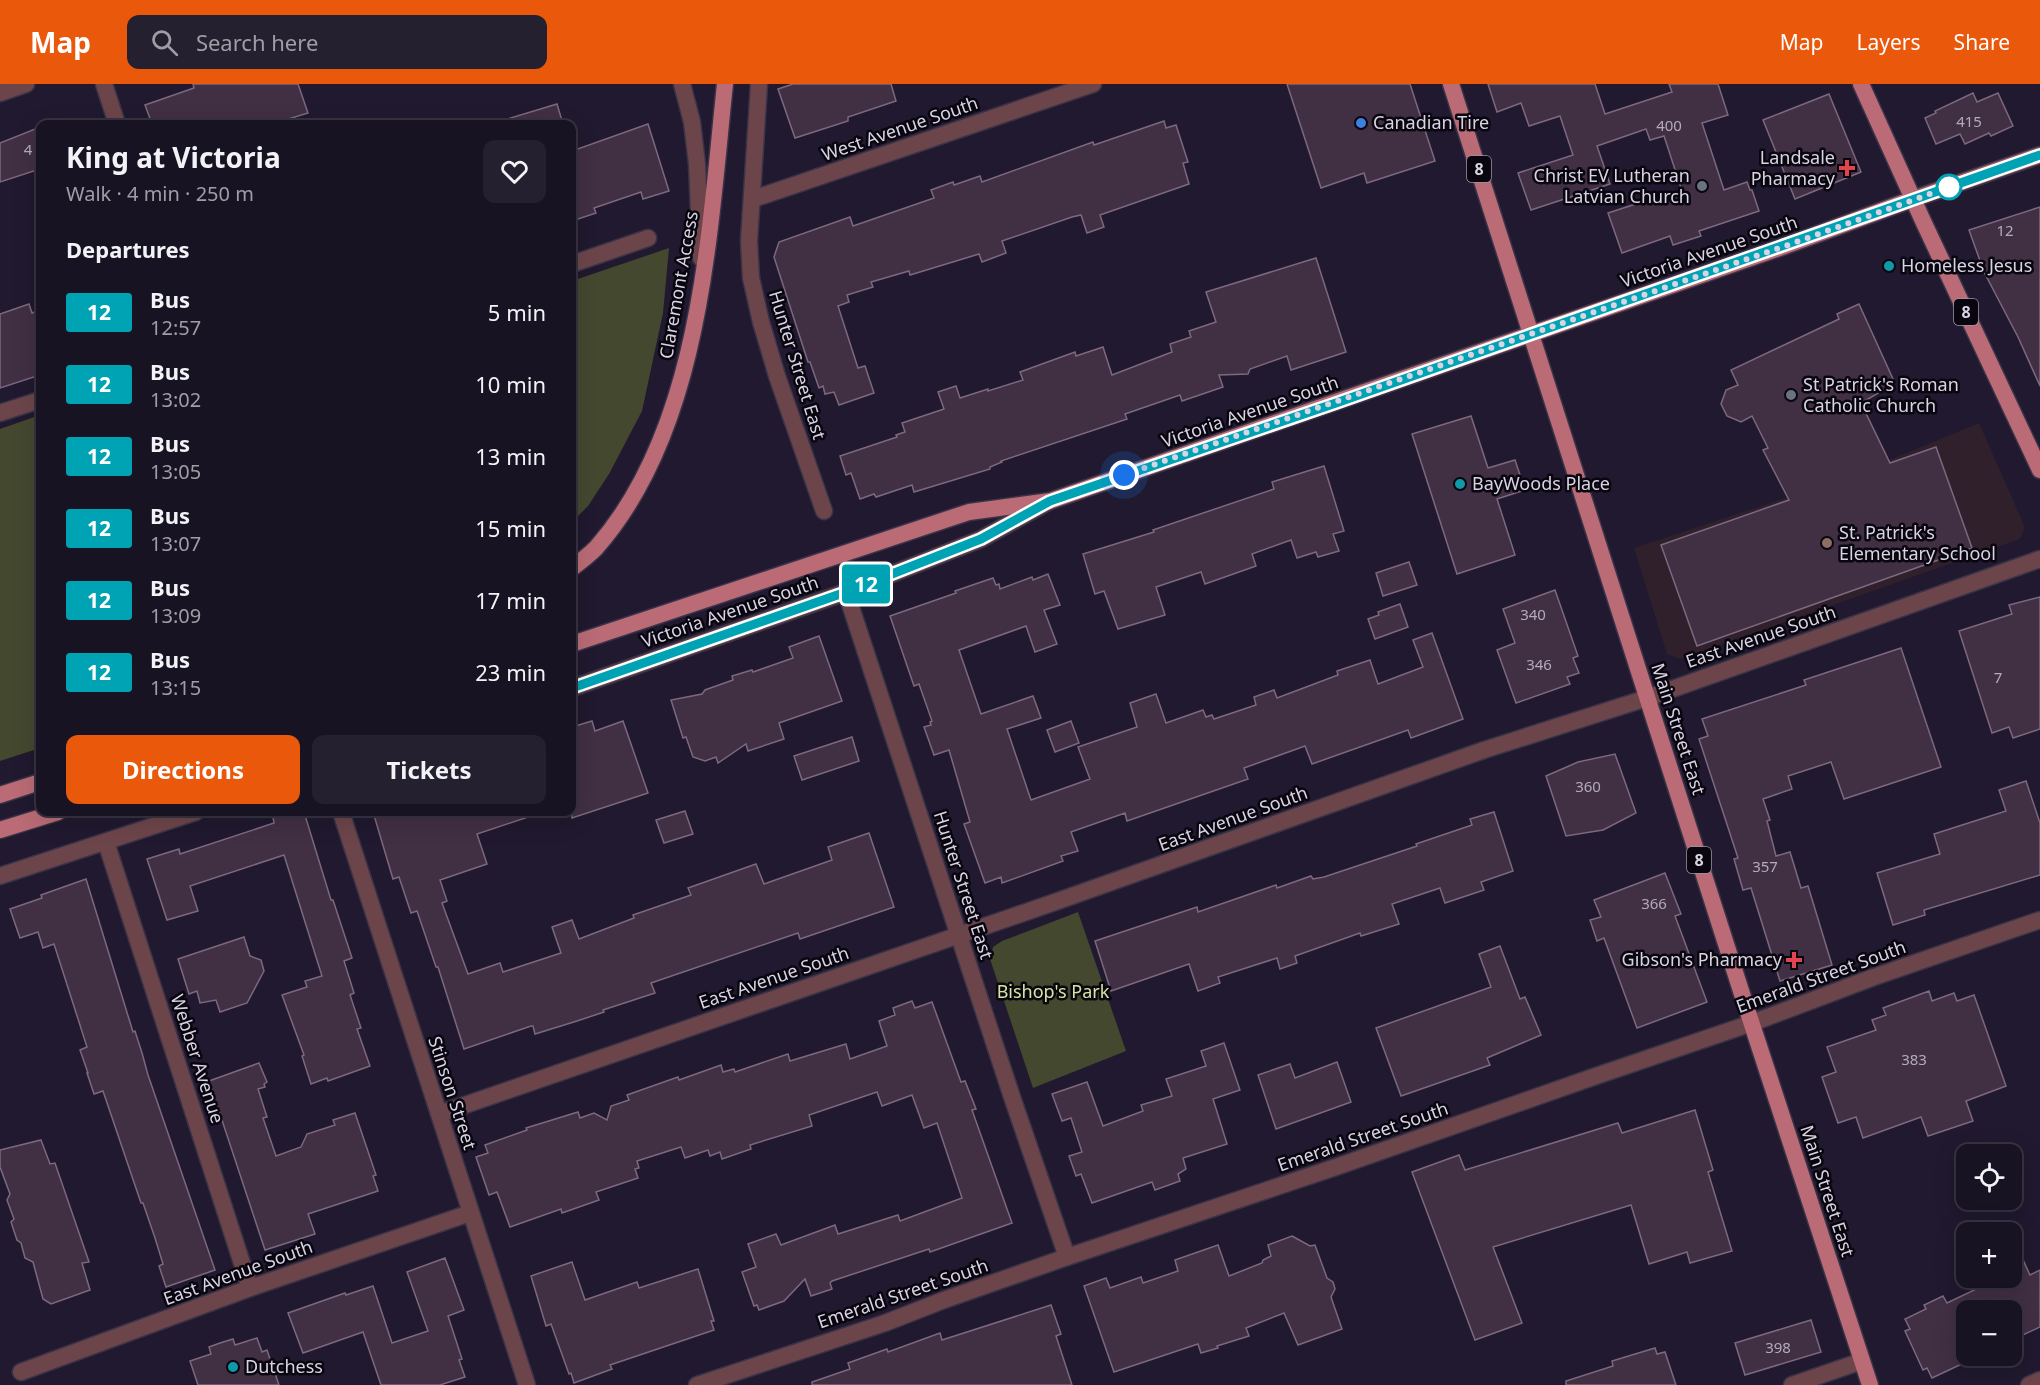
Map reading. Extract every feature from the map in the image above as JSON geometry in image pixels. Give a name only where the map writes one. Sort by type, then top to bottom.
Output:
[{"type":"main road","name":"Claremont Access","points":[[576,565],[595,549],[641,484],[663,435],[688,356],[707,254],[725,84]]},
{"type":"main road","name":"Main Street East","points":[[1451,84],[1870,1385]]},
{"type":"main road","name":"8","points":[[1861,84],[2040,470]]},
{"type":"main road","points":[[1913,199],[2040,155]]},
{"type":"main road","name":"Victoria Avenue South","points":[[1050,501],[1805,240],[1913,199]]},
{"type":"main road","points":[[576,643],[969,512],[1050,501]]},
{"type":"main road","points":[[0,795],[36,783]]},
{"type":"main road","points":[[0,830],[45,816]]},
{"type":"street","points":[[0,93],[26,84]]},
{"type":"street","points":[[104,84],[116,120]]},
{"type":"street","points":[[682,84],[692,122],[697,164],[702,274]]},
{"type":"street","name":"Hunter Street East","points":[[759,84],[749,241],[751,278],[777,376],[824,511]]},
{"type":"street","name":"West Avenue South","points":[[753,199],[1093,84]]},
{"type":"street","points":[[576,263],[648,238]]},
{"type":"street","points":[[0,413],[36,401]]},
{"type":"street","name":"Victoria Avenue South","points":[[576,687],[846,592],[981,539],[1050,501]]},
{"type":"street","name":"East Avenue South","points":[[439,1114],[1055,903],[1473,754],[1647,698],[2040,559]]},
{"type":"street","name":"Hunter Street East","points":[[846,592],[1012,1098],[1067,1257]]},
{"type":"street","points":[[0,876],[184,816]]},
{"type":"street","name":"Stinson Street","points":[[342,816],[527,1385]]},
{"type":"street","name":"Webber Avenue","points":[[106,842],[250,1288]]},
{"type":"street","name":"Emerald Street South","points":[[697,1385],[885,1323],[1067,1257],[1326,1171],[2040,920]]},
{"type":"street","name":"East Avenue South","points":[[21,1372],[250,1288],[470,1213]]},
{"type":"street","points":[[1792,1385],[1862,1361]]},
{"type":"street","points":[[2029,1385],[2040,1380]]},
{"type":"shaded area","name":"St. Patrick's Elementary School","points":[[1979,423],[2025,527],[2020,539],[1680,659],[1667,654],[1634,548],[1846,478]]},
{"type":"green space","points":[[669,248],[663,313],[642,411],[609,474],[588,506],[576,518],[576,280]]},
{"type":"green space","points":[[36,416],[36,749],[0,761],[0,429]]},
{"type":"green space","name":"Bishop's Park","points":[[1078,912],[1126,1051],[1033,1088],[990,959],[993,947],[1002,941]]},
{"type":"building","points":[[193,84],[298,84],[308,113],[285,120],[151,120],[145,105],[194,88]]},
{"type":"building","points":[[793,84],[891,84],[896,101],[848,117],[848,121],[795,138],[778,89]]},
{"type":"building","name":"Canadian Tire","points":[[1287,84],[1410,84],[1435,161],[1367,183],[1364,173],[1321,188]]},
{"type":"building","points":[[1488,84],[1595,84],[1605,114],[1672,92],[1669,84],[1718,84],[1728,115],[1702,123],[1724,190],[1747,182],[1759,211],[1699,231],[1701,236],[1673,245],[1670,236],[1622,253],[1608,213],[1682,191],[1664,136],[1650,140],[1646,129],[1597,146],[1610,184],[1531,210],[1518,173],[1573,155],[1560,116],[1529,126],[1521,103],[1497,112]]},
{"type":"building","points":[[1973,93],[1977,102],[1998,93],[2013,126],[1991,136],[1989,133],[1965,144],[1960,134],[1936,144],[1925,118]]},
{"type":"building","points":[[1829,94],[1861,172],[1795,199],[1763,120]]},
{"type":"building","points":[[557,104],[562,120],[504,120]]},
{"type":"building","points":[[1164,121],[1166,128],[1176,125],[1188,162],[1183,163],[1189,184],[1100,215],[1104,227],[1087,233],[1081,215],[1072,217],[1002,241],[1006,253],[982,262],[979,254],[910,275],[909,271],[871,282],[873,287],[847,295],[849,302],[838,306],[858,368],[865,366],[874,393],[839,405],[834,392],[825,394],[823,386],[819,388],[810,362],[808,362],[774,257],[779,242],[850,217],[853,226],[934,198],[931,190],[953,182],[954,185],[980,176],[982,182],[1093,142],[1094,145]]},
{"type":"building","points":[[648,124],[669,191],[643,199],[641,192],[594,208],[596,213],[576,220],[576,150]]},
{"type":"building","points":[[36,129],[36,170],[0,182],[0,143]]},
{"type":"building","points":[[2040,207],[2040,386],[2018,337],[1984,272],[1969,230]]},
{"type":"building","points":[[1316,258],[1346,352],[1291,370],[1287,356],[1250,369],[1248,374],[1219,375],[1223,387],[1182,401],[1180,395],[1125,414],[1127,419],[1001,461],[990,469],[914,492],[912,485],[876,497],[874,494],[860,499],[851,473],[846,475],[840,456],[897,437],[896,435],[905,432],[902,423],[944,409],[938,392],[956,386],[960,398],[988,389],[988,391],[1023,380],[1020,372],[1075,352],[1076,356],[1103,347],[1112,375],[1172,352],[1170,344],[1191,337],[1189,331],[1216,322],[1206,292]]},
{"type":"building","points":[[29,304],[32,313],[36,312],[36,376],[0,388],[0,314]]},
{"type":"building","name":"St. Patrick's Elementary School","points":[[1859,304],[1893,379],[1889,387],[1861,403],[1890,463],[1936,447],[1972,548],[1697,646],[1661,545],[1789,500],[1763,450],[1768,448],[1752,416],[1741,422],[1727,416],[1721,404],[1726,390],[1738,385],[1731,370],[1839,319],[1837,314]]},
{"type":"building","name":"BayWoods Place","points":[[1471,416],[1488,468],[1515,460],[1525,490],[1497,499],[1515,555],[1457,574],[1412,434]]},
{"type":"building","points":[[1324,466],[1344,531],[1333,534],[1339,551],[1318,557],[1316,552],[1297,558],[1291,540],[1252,554],[1256,566],[1205,584],[1201,572],[1156,587],[1165,615],[1118,629],[1104,591],[1095,594],[1083,554],[1154,532],[1153,530],[1274,489],[1272,482]]},
{"type":"building","points":[[1409,562],[1417,585],[1383,596],[1376,573]]},
{"type":"building","points":[[1048,574],[1060,605],[1044,610],[1057,644],[1035,652],[1026,626],[959,650],[981,714],[1033,696],[1041,718],[1007,729],[1031,800],[1090,779],[1078,747],[1137,727],[1130,703],[1156,694],[1166,723],[1203,710],[1206,717],[1212,715],[1214,719],[1256,705],[1254,697],[1274,690],[1277,698],[1338,675],[1337,671],[1370,660],[1378,684],[1423,667],[1413,640],[1432,633],[1463,719],[1411,738],[1408,730],[1312,764],[1305,746],[1244,768],[1248,779],[1127,821],[1125,813],[1071,832],[1078,851],[1061,856],[1063,861],[1002,883],[1001,877],[985,883],[964,824],[970,822],[949,750],[934,755],[924,727],[931,725],[932,721],[919,684],[914,686],[890,616],[993,578],[996,585],[999,584],[1000,589],[1032,577],[1033,580]]},
{"type":"building","points":[[1555,590],[1578,656],[1573,658],[1579,673],[1567,677],[1570,684],[1516,703],[1497,650],[1515,643],[1503,609]]},
{"type":"building","points":[[2040,597],[2040,729],[2013,738],[2009,727],[1992,733],[1959,631],[2012,614],[2009,605]]},
{"type":"building","points":[[1400,604],[1408,627],[1375,639],[1368,619],[1379,615],[1378,612]]},
{"type":"building","points":[[819,636],[842,701],[779,723],[784,739],[748,751],[746,744],[718,763],[716,757],[705,761],[693,757],[686,737],[683,738],[671,700],[702,694],[705,690],[733,680],[732,676],[752,670],[753,672],[793,658],[789,647]]},
{"type":"building","points":[[1901,648],[1941,767],[1844,799],[1831,762],[1788,776],[1792,789],[1763,799],[1770,820],[1767,821],[1776,856],[1790,852],[1801,888],[1808,886],[1832,965],[1780,981],[1751,888],[1743,890],[1734,859],[1738,858],[1699,739],[1708,736],[1702,719],[1806,685],[1804,680]]},
{"type":"building","points":[[592,721],[595,731],[623,721],[648,793],[572,818],[576,816],[576,726]]},
{"type":"building","points":[[1071,721],[1079,743],[1055,752],[1047,730]]},
{"type":"building","points":[[852,737],[859,761],[802,780],[794,756]]},
{"type":"building","points":[[1615,754],[1636,813],[1603,830],[1566,836],[1546,776],[1578,762]]},
{"type":"building","points":[[2026,781],[2040,823],[2040,875],[1924,910],[1925,915],[1893,925],[1877,873],[1940,854],[1934,834],[2006,811],[1999,790]]},
{"type":"building","points":[[685,811],[693,834],[664,843],[656,820]]},
{"type":"building","points":[[1494,812],[1513,871],[1481,882],[1484,890],[1445,903],[1440,888],[1392,904],[1399,924],[1361,936],[1360,933],[1295,956],[1297,963],[1280,969],[1277,958],[1218,977],[1220,983],[1198,991],[1189,964],[1111,991],[1095,941],[1197,907],[1198,912],[1276,885],[1277,888],[1311,876],[1313,879],[1324,877],[1472,825],[1470,819]]},
{"type":"building","points":[[305,816],[331,900],[333,900],[352,958],[344,961],[354,993],[350,995],[361,1028],[357,1029],[370,1066],[328,1081],[327,1078],[311,1084],[302,1056],[304,1055],[282,995],[307,987],[305,981],[322,976],[284,855],[190,886],[198,911],[167,920],[147,859],[179,849],[180,854],[274,823],[273,817]]},
{"type":"building","points":[[374,816],[531,816],[477,834],[487,864],[440,880],[447,901],[442,903],[468,974],[500,963],[503,972],[561,953],[552,927],[572,920],[579,939],[634,918],[633,915],[691,895],[688,888],[756,864],[764,884],[832,860],[828,847],[869,833],[894,907],[800,939],[798,933],[651,983],[655,993],[577,1021],[535,1034],[531,1026],[464,1049],[438,967],[436,967],[417,911],[411,913],[399,877],[393,879]]},
{"type":"building","points":[[1665,873],[1681,914],[1675,916],[1707,1002],[1637,1028],[1604,938],[1597,941],[1590,920],[1601,917],[1594,900]]},
{"type":"building","points":[[86,879],[133,1032],[135,1031],[215,1270],[166,1287],[159,1266],[163,1264],[155,1238],[103,1091],[94,1094],[87,1073],[80,1050],[87,1047],[54,944],[43,948],[38,932],[20,938],[10,909]]},
{"type":"building","points":[[244,937],[250,956],[261,960],[264,971],[247,1003],[220,1012],[216,1000],[200,1003],[197,991],[189,994],[178,959]]},
{"type":"building","points":[[1500,946],[1520,999],[1525,997],[1541,1035],[1487,1058],[1490,1065],[1401,1096],[1376,1028],[1491,987],[1479,954]]},
{"type":"building","points":[[1929,991],[1932,1001],[1954,993],[1957,1001],[1974,995],[2006,1086],[1966,1101],[1973,1121],[1928,1136],[1921,1117],[1863,1138],[1856,1117],[1838,1123],[1822,1077],[1836,1072],[1827,1047],[1876,1030],[1872,1020],[1886,1015],[1883,1008]]},
{"type":"building","points":[[912,1001],[915,1008],[932,1002],[961,1082],[965,1081],[976,1109],[972,1110],[1012,1223],[930,1252],[929,1249],[832,1281],[830,1283],[832,1289],[811,1296],[805,1279],[784,1301],[759,1310],[757,1305],[754,1306],[742,1272],[756,1267],[748,1244],[776,1234],[781,1245],[835,1225],[838,1234],[898,1215],[900,1221],[962,1198],[937,1123],[924,1128],[912,1095],[882,1106],[877,1092],[809,1115],[812,1126],[750,1145],[751,1149],[722,1159],[720,1152],[710,1156],[708,1150],[685,1158],[681,1147],[637,1161],[639,1168],[635,1169],[638,1178],[596,1192],[599,1200],[562,1213],[561,1209],[510,1227],[497,1192],[489,1195],[476,1157],[488,1153],[485,1145],[527,1130],[526,1128],[578,1112],[580,1118],[594,1113],[607,1120],[611,1106],[629,1100],[627,1095],[721,1065],[723,1072],[734,1069],[735,1072],[788,1054],[790,1061],[846,1044],[850,1059],[887,1046],[879,1021],[895,1015],[893,1008]]},
{"type":"building","points":[[1224,1043],[1240,1090],[1213,1099],[1227,1144],[1183,1158],[1186,1169],[1178,1174],[1180,1181],[1155,1190],[1152,1182],[1092,1203],[1081,1174],[1076,1176],[1069,1156],[1082,1152],[1071,1118],[1062,1121],[1052,1094],[1087,1082],[1103,1126],[1143,1111],[1141,1105],[1172,1096],[1166,1079],[1206,1066],[1201,1051]]},
{"type":"building","points":[[1337,1062],[1351,1102],[1276,1129],[1258,1075],[1290,1064],[1295,1078]]},
{"type":"building","points":[[259,1063],[267,1082],[264,1084],[265,1087],[258,1089],[267,1117],[263,1118],[276,1156],[301,1147],[307,1134],[335,1125],[333,1120],[355,1113],[376,1175],[373,1176],[378,1191],[308,1214],[315,1234],[265,1250],[209,1081]]},
{"type":"building","points":[[1695,1110],[1713,1170],[1708,1172],[1732,1251],[1690,1263],[1687,1252],[1649,1264],[1631,1205],[1493,1247],[1522,1323],[1475,1340],[1412,1172],[1459,1155],[1465,1170],[1618,1123],[1622,1133]]},
{"type":"building","points":[[41,1140],[50,1164],[55,1163],[89,1262],[82,1263],[90,1290],[51,1304],[43,1299],[33,1262],[25,1258],[21,1243],[17,1240],[11,1222],[14,1219],[7,1200],[10,1194],[0,1167],[0,1150]]},
{"type":"building","points":[[1292,1236],[1310,1246],[1315,1245],[1327,1278],[1333,1282],[1335,1289],[1331,1297],[1342,1329],[1298,1345],[1284,1313],[1246,1328],[1249,1336],[1217,1346],[1218,1348],[1201,1353],[1198,1344],[1114,1372],[1084,1286],[1106,1278],[1110,1288],[1141,1277],[1143,1283],[1178,1271],[1175,1260],[1218,1245],[1229,1276],[1262,1263],[1271,1256],[1268,1245]]},
{"type":"building","points":[[445,1258],[464,1310],[448,1316],[462,1359],[459,1360],[465,1377],[440,1385],[381,1385],[363,1332],[303,1353],[288,1313],[345,1293],[346,1295],[373,1286],[392,1343],[428,1331],[407,1272]]},
{"type":"building","points":[[2022,1258],[2030,1275],[2040,1270],[2040,1327],[2022,1335],[2022,1300],[1956,1300],[1958,1366],[1932,1378],[1927,1368],[1923,1370],[1905,1331],[1910,1329],[1905,1319],[1926,1309],[1924,1305],[1943,1296],[1947,1303],[1979,1288],[2022,1288]]},
{"type":"building","points":[[572,1262],[585,1300],[637,1282],[639,1288],[698,1269],[714,1321],[711,1321],[714,1330],[610,1365],[612,1369],[574,1383],[551,1324],[546,1326],[531,1276]]},
{"type":"building","points":[[1051,1305],[1061,1334],[1056,1336],[1072,1385],[812,1385],[812,1382],[850,1369],[848,1363],[887,1349],[888,1352],[940,1333],[942,1340]]},
{"type":"building","points":[[1811,1320],[1821,1352],[1745,1375],[1735,1343]]},
{"type":"building","name":"Dutchess","points":[[257,1338],[262,1352],[267,1350],[279,1385],[198,1385],[190,1361],[211,1354],[209,1347],[220,1343],[233,1339],[235,1345]]},
{"type":"building","points":[[1655,1348],[1657,1354],[1665,1352],[1676,1385],[1566,1385],[1566,1381],[1613,1366],[1612,1361]]},
{"type":"bus line","name":"12","points":[[576,687],[846,592],[981,539],[1050,501],[1336,403],[2040,155]]},
{"type":"place","name":"Canadian Tire","points":[[1361,123]]},
{"type":"place","name":"Landsale Pharmacy","points":[[1847,168]]},
{"type":"place","name":"Christ EV Lutheran Latvian Church","points":[[1702,186]]},
{"type":"place","name":"Homeless Jesus","points":[[1889,266]]},
{"type":"place","name":"St Patrick's Roman Catholic Church","points":[[1791,395]]},
{"type":"place","name":"BayWoods Place","points":[[1460,484]]},
{"type":"place","name":"St. Patrick's Elementary School","points":[[1827,543]]},
{"type":"place","name":"Gibson's Pharmacy","points":[[1794,960]]},
{"type":"place","name":"Dutchess","points":[[233,1367]]},
{"type":"route","points":[[1124,475],[1336,403],[1955,185],[1949,187]]}]
